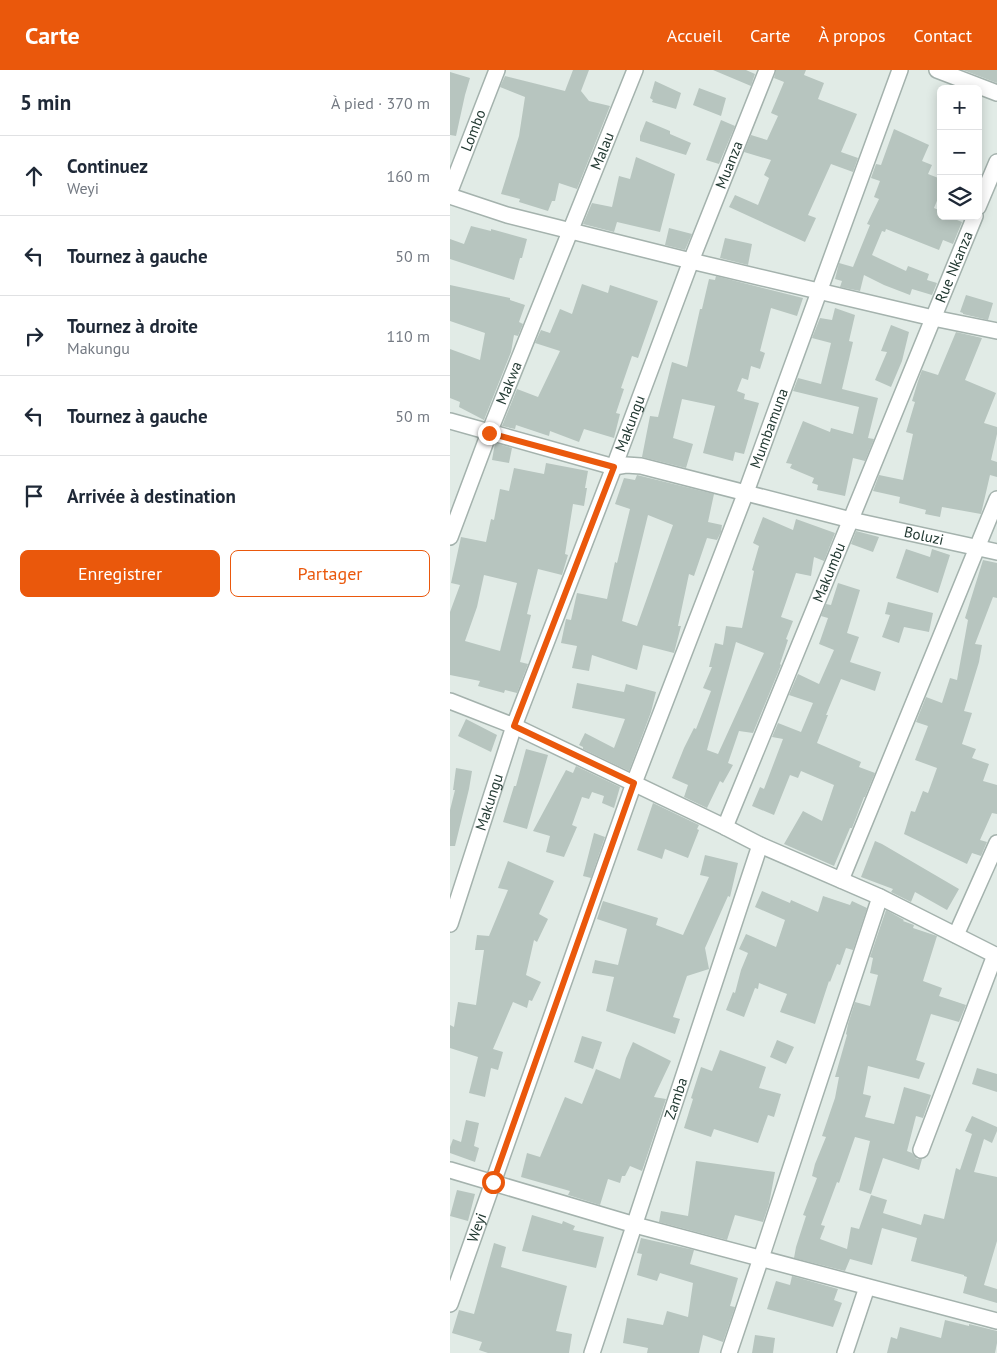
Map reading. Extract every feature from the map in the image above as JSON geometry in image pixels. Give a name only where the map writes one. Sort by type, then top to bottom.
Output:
[{"type":"street","name":"Lombo","points":[[450,191],[497,70]]},
{"type":"street","name":"Malau","points":[[571,232],[636,70]]},
{"type":"street","name":"Muanza","points":[[691,261],[767,70]]},
{"type":"street","name":"Mumbamuna","points":[[634,783],[746,492],[900,70]]},
{"type":"street","points":[[937,70],[997,93]]},
{"type":"street","points":[[982,198],[997,162]]},
{"type":"street","points":[[450,196],[507,215],[571,232],[933,318],[997,331]]},
{"type":"street","name":"Rue Nkanza","points":[[933,318],[973,220]]},
{"type":"street","name":"Makwa","points":[[450,536],[489,433],[571,232]]},
{"type":"street","name":"Makungu","points":[[450,924],[514,726],[691,261]]},
{"type":"street","name":"Makumbu","points":[[725,827],[933,318]]},
{"type":"street","name":"Boluzi","points":[[450,421],[614,467],[626,465],[642,466],[851,520],[997,552]]},
{"type":"street","points":[[841,880],[997,499]]},
{"type":"street","points":[[450,701],[514,726],[760,845],[880,897],[996,955],[921,1150]]},
{"type":"street","name":"Weyi","points":[[450,1304],[634,783]]},
{"type":"street","points":[[956,935],[997,843]]},
{"type":"street","name":"Zamba","points":[[592,1353],[760,845]]},
{"type":"street","points":[[729,1353],[880,897]]},
{"type":"street","points":[[450,1170],[635,1225],[997,1320]]},
{"type":"street","points":[[845,1353],[867,1287]]},
{"type":"building","points":[[573,70],[589,70],[581,91],[589,101],[610,106],[577,189],[559,183],[555,201],[552,201],[548,211],[519,202],[520,199],[501,194],[519,136],[525,97],[500,87],[505,76],[565,91]]},
{"type":"building","points":[[713,70],[746,70],[755,74],[751,86]]},
{"type":"building","points":[[776,70],[806,70],[804,75],[824,83],[818,99],[857,114],[841,152],[858,158],[853,172],[831,164],[808,215],[816,218],[805,242],[729,207],[735,195],[758,205],[769,178],[764,175],[771,160],[744,152],[751,135],[767,140],[778,116],[771,113],[784,82],[774,78]]},
{"type":"building","points":[[963,70],[997,70],[997,83]]},
{"type":"building","points":[[450,72],[470,78],[456,136],[450,135]]},
{"type":"building","points":[[655,81],[681,93],[676,109],[652,102],[653,100],[650,98]]},
{"type":"building","points":[[699,88],[726,98],[721,116],[693,105]]},
{"type":"building","points":[[721,120],[735,126],[719,164],[706,160]]},
{"type":"building","points":[[646,121],[670,131],[670,134],[691,143],[686,155],[640,141]]},
{"type":"building","points":[[894,129],[929,145],[922,161],[932,165],[928,174],[937,177],[937,201],[934,208],[937,209],[937,220],[957,220],[962,222],[953,244],[943,240],[939,250],[886,229],[885,232],[882,231],[872,255],[906,271],[908,266],[929,274],[927,280],[937,283],[932,295],[912,289],[910,295],[864,275],[860,291],[840,287],[842,281],[835,279],[839,263],[853,267],[870,225],[867,224],[879,199],[874,197],[880,181],[871,178],[876,164],[881,165]]},
{"type":"building","points":[[636,157],[675,174],[660,232],[617,222],[614,232],[583,224],[592,203],[612,207],[619,176],[630,179]]},
{"type":"building","points":[[471,226],[491,231],[491,229],[527,239],[514,280],[450,259],[450,239],[464,244]]},
{"type":"building","points":[[669,228],[692,234],[685,250],[665,245]]},
{"type":"building","points":[[725,238],[752,244],[748,265],[720,258]]},
{"type":"building","points":[[716,276],[803,298],[797,316],[771,308],[760,351],[765,353],[760,369],[751,366],[748,380],[742,378],[737,391],[745,394],[744,399],[759,403],[744,454],[735,452],[733,461],[703,453],[715,406],[682,399],[673,438],[693,444],[686,468],[642,457],[650,416],[658,417],[672,362],[687,367],[709,279],[715,280]]},
{"type":"building","points":[[582,284],[608,293],[610,285],[658,301],[638,358],[632,356],[621,388],[624,389],[616,413],[620,414],[614,438],[584,429],[579,442],[550,431],[549,436],[516,425],[515,429],[502,426],[517,389],[538,397],[560,351],[535,343],[541,330],[550,333],[560,309],[572,314]]},
{"type":"building","points":[[450,285],[510,298],[510,300],[525,305],[519,322],[523,324],[518,336],[514,335],[511,352],[484,420],[459,407],[460,402],[450,398],[450,349],[480,360],[485,333],[450,321]]},
{"type":"building","points":[[966,295],[993,303],[988,320],[960,312]]},
{"type":"building","points":[[835,308],[855,315],[849,341],[853,342],[842,389],[878,398],[868,438],[874,439],[865,461],[853,458],[845,496],[817,490],[818,485],[812,483],[814,478],[790,468],[792,464],[786,463],[803,421],[830,432],[831,428],[853,434],[859,407],[793,391],[798,378],[821,384],[831,343],[812,338],[820,318],[832,320]]},
{"type":"building","points":[[891,325],[909,332],[902,361],[891,387],[875,380],[887,352],[881,351]]},
{"type":"building","points":[[956,332],[982,338],[965,380],[996,393],[984,423],[997,427],[991,460],[997,462],[997,477],[990,475],[981,514],[942,507],[940,517],[925,514],[926,510],[899,503],[900,497],[873,491],[879,475],[903,480],[913,434],[906,432],[915,402],[912,401],[918,381],[922,370],[938,375]]},
{"type":"building","points":[[495,443],[512,448],[509,463],[492,460]]},
{"type":"building","points":[[546,463],[588,471],[584,506],[573,504],[565,554],[568,555],[562,575],[538,569],[527,614],[531,615],[520,662],[528,664],[517,693],[505,690],[504,693],[478,686],[480,681],[450,675],[450,612],[460,585],[451,583],[461,537],[486,542],[491,519],[494,520],[500,489],[509,491],[514,468],[544,474]],"holes":[[[484,575],[517,583],[500,651],[465,641],[477,607]]]},
{"type":"building","points":[[637,475],[714,494],[708,522],[722,525],[721,532],[717,540],[707,538],[694,576],[689,574],[678,626],[681,626],[674,653],[643,645],[637,670],[592,655],[589,671],[572,668],[577,646],[561,643],[566,619],[571,620],[577,593],[607,599],[630,509],[615,504],[624,478],[635,480]],"holes":[[[648,515],[673,525],[637,626],[622,621]]]},
{"type":"building","points":[[763,517],[793,530],[796,519],[835,533],[824,561],[814,557],[811,576],[796,573],[781,617],[793,621],[786,639],[788,640],[781,665],[753,733],[739,731],[728,763],[733,765],[723,783],[720,781],[707,808],[684,797],[688,785],[672,778],[684,748],[694,728],[696,729],[711,691],[703,688],[712,667],[709,667],[715,643],[723,645],[726,626],[742,628],[754,571],[752,570],[759,546],[753,543]],"holes":[[[736,642],[764,653],[718,754],[707,750]]]},
{"type":"building","points":[[856,531],[879,537],[873,552],[851,544]]},
{"type":"building","points":[[906,549],[930,557],[932,549],[950,555],[938,593],[896,578]]},
{"type":"building","points":[[983,560],[997,563],[997,598],[993,597],[975,644],[982,645],[979,662],[964,711],[972,713],[962,744],[976,749],[972,758],[989,764],[983,781],[997,785],[997,814],[992,813],[980,840],[987,842],[981,856],[972,853],[967,864],[904,834],[911,811],[915,812],[923,791],[928,793],[937,768],[915,760],[928,726],[916,722],[926,697],[942,703],[950,678],[957,680],[968,620],[965,618]]},
{"type":"building","points":[[838,583],[860,590],[847,633],[859,637],[850,662],[881,672],[875,691],[841,679],[817,743],[861,762],[859,767],[875,773],[834,866],[784,844],[803,811],[822,821],[834,785],[801,771],[798,778],[790,775],[774,815],[752,806],[760,787],[764,789],[783,739],[772,737],[778,723],[801,732],[813,703],[789,695],[798,674],[819,684],[834,650],[819,644],[828,618],[821,616],[826,604],[831,605]]},
{"type":"building","points":[[888,602],[933,613],[929,632],[904,627],[899,643],[882,637],[890,615],[885,614]]},
{"type":"building","points":[[577,683],[624,692],[626,684],[656,692],[651,712],[629,771],[583,749],[579,745],[585,733],[614,748],[625,719],[572,708]]},
{"type":"building","points":[[466,719],[497,735],[491,752],[458,736]]},
{"type":"building","points":[[526,749],[548,755],[527,829],[503,822],[514,786],[516,786]]},
{"type":"building","points":[[576,766],[620,787],[614,808],[602,803],[604,796],[592,792],[589,799],[582,797],[572,825],[577,827],[564,857],[546,852],[550,836],[533,831],[566,770],[573,773]]},
{"type":"building","points":[[456,768],[472,771],[455,846],[450,846],[450,810],[455,790],[453,790]]},
{"type":"building","points":[[653,803],[699,825],[697,829],[699,830],[688,858],[665,849],[662,859],[637,850]]},
{"type":"building","points":[[594,833],[605,837],[591,878],[583,876]]},
{"type":"building","points":[[875,841],[959,889],[947,910],[915,892],[911,902],[891,892],[893,889],[861,877]]},
{"type":"building","points":[[705,855],[738,863],[730,897],[728,896],[705,948],[709,969],[687,976],[673,1017],[680,1019],[675,1034],[606,1011],[614,977],[592,973],[595,960],[618,965],[627,929],[597,919],[603,901],[658,918],[656,925],[683,935],[709,877],[700,875]]},
{"type":"building","points":[[508,861],[554,881],[539,914],[548,919],[537,942],[534,940],[526,975],[541,982],[532,1001],[529,1000],[527,1008],[513,1002],[493,1049],[503,1052],[498,1070],[491,1068],[485,1097],[469,1093],[478,1057],[450,1048],[450,1025],[454,1027],[458,1002],[476,1005],[484,950],[475,950],[477,935],[489,936],[508,890],[498,888]]},
{"type":"building","points":[[762,891],[790,903],[791,900],[818,912],[823,896],[850,905],[852,901],[867,908],[853,950],[846,948],[840,965],[837,964],[829,981],[815,1024],[780,1012],[787,994],[759,983],[758,989],[755,988],[744,1017],[726,1010],[733,992],[735,993],[748,953],[739,949],[746,934],[776,947],[785,920],[755,907]]},
{"type":"building","points":[[886,910],[903,921],[914,925],[913,928],[937,936],[923,981],[942,988],[939,996],[966,1005],[959,1022],[931,1014],[916,1060],[925,1063],[919,1079],[868,1066],[863,1094],[871,1096],[865,1117],[894,1124],[904,1087],[931,1095],[923,1118],[916,1116],[907,1151],[912,1153],[917,1159],[922,1159],[919,1170],[883,1158],[871,1194],[859,1190],[870,1141],[855,1137],[839,1183],[837,1182],[821,1225],[825,1226],[820,1239],[847,1249],[851,1227],[859,1229],[871,1195],[887,1200],[883,1213],[921,1225],[924,1214],[944,1219],[956,1168],[960,1170],[972,1134],[965,1131],[972,1116],[997,1127],[992,1143],[984,1139],[974,1172],[997,1177],[997,1241],[984,1285],[997,1289],[997,1303],[963,1293],[967,1277],[964,1275],[911,1261],[917,1238],[882,1228],[872,1265],[850,1259],[845,1271],[794,1258],[806,1216],[803,1215],[817,1178],[812,1176],[826,1137],[822,1136],[835,1098],[839,1077],[835,1077],[847,1035],[848,1024],[855,1002],[870,1006],[878,975],[870,973],[873,958],[870,957]]},
{"type":"building","points":[[582,1036],[602,1042],[593,1069],[574,1062]]},
{"type":"building","points":[[777,1040],[794,1047],[786,1064],[770,1057]]},
{"type":"building","points":[[633,1042],[671,1061],[654,1097],[666,1099],[642,1171],[630,1166],[625,1176],[622,1176],[620,1183],[608,1179],[600,1205],[568,1195],[570,1191],[521,1177],[527,1153],[540,1157],[565,1097],[582,1104],[596,1069],[620,1079]]},
{"type":"building","points":[[720,1050],[766,1067],[759,1088],[781,1094],[774,1117],[768,1115],[758,1143],[714,1129],[711,1137],[684,1128],[701,1067],[712,1071]]},
{"type":"building","points":[[977,1068],[997,1074],[997,1092],[972,1084]]},
{"type":"building","points":[[466,1120],[479,1123],[474,1146],[479,1148],[475,1162],[450,1153],[453,1139],[461,1142]]},
{"type":"building","points":[[696,1161],[775,1172],[769,1204],[763,1222],[735,1215],[727,1240],[659,1222],[661,1211],[688,1216]]},
{"type":"building","points":[[457,1190],[475,1194],[468,1221],[450,1216]]},
{"type":"building","points":[[532,1215],[562,1224],[563,1221],[575,1226],[573,1230],[604,1237],[596,1268],[522,1251]]},
{"type":"building","points":[[641,1238],[694,1250],[690,1264],[738,1278],[730,1306],[735,1307],[723,1342],[703,1335],[699,1353],[647,1353],[648,1348],[623,1343],[627,1318],[663,1325],[667,1311],[688,1317],[693,1283],[660,1273],[657,1281],[637,1275],[642,1254],[637,1253]]},
{"type":"building","points":[[494,1243],[506,1247],[501,1267],[567,1286],[556,1331],[572,1334],[569,1353],[488,1353],[479,1350],[482,1342],[452,1333],[459,1310],[474,1314]]},
{"type":"building","points":[[792,1276],[838,1289],[834,1300],[842,1303],[833,1327],[767,1309],[776,1281],[790,1285]]},
{"type":"building","points":[[945,1320],[997,1331],[995,1353],[887,1353],[891,1337],[897,1339],[900,1327],[941,1338]]},
{"type":"building","points":[[755,1335],[775,1338],[773,1353],[752,1353]]},
{"type":"route","points":[[489,433],[614,467],[514,726],[634,783],[493,1182]]}]
